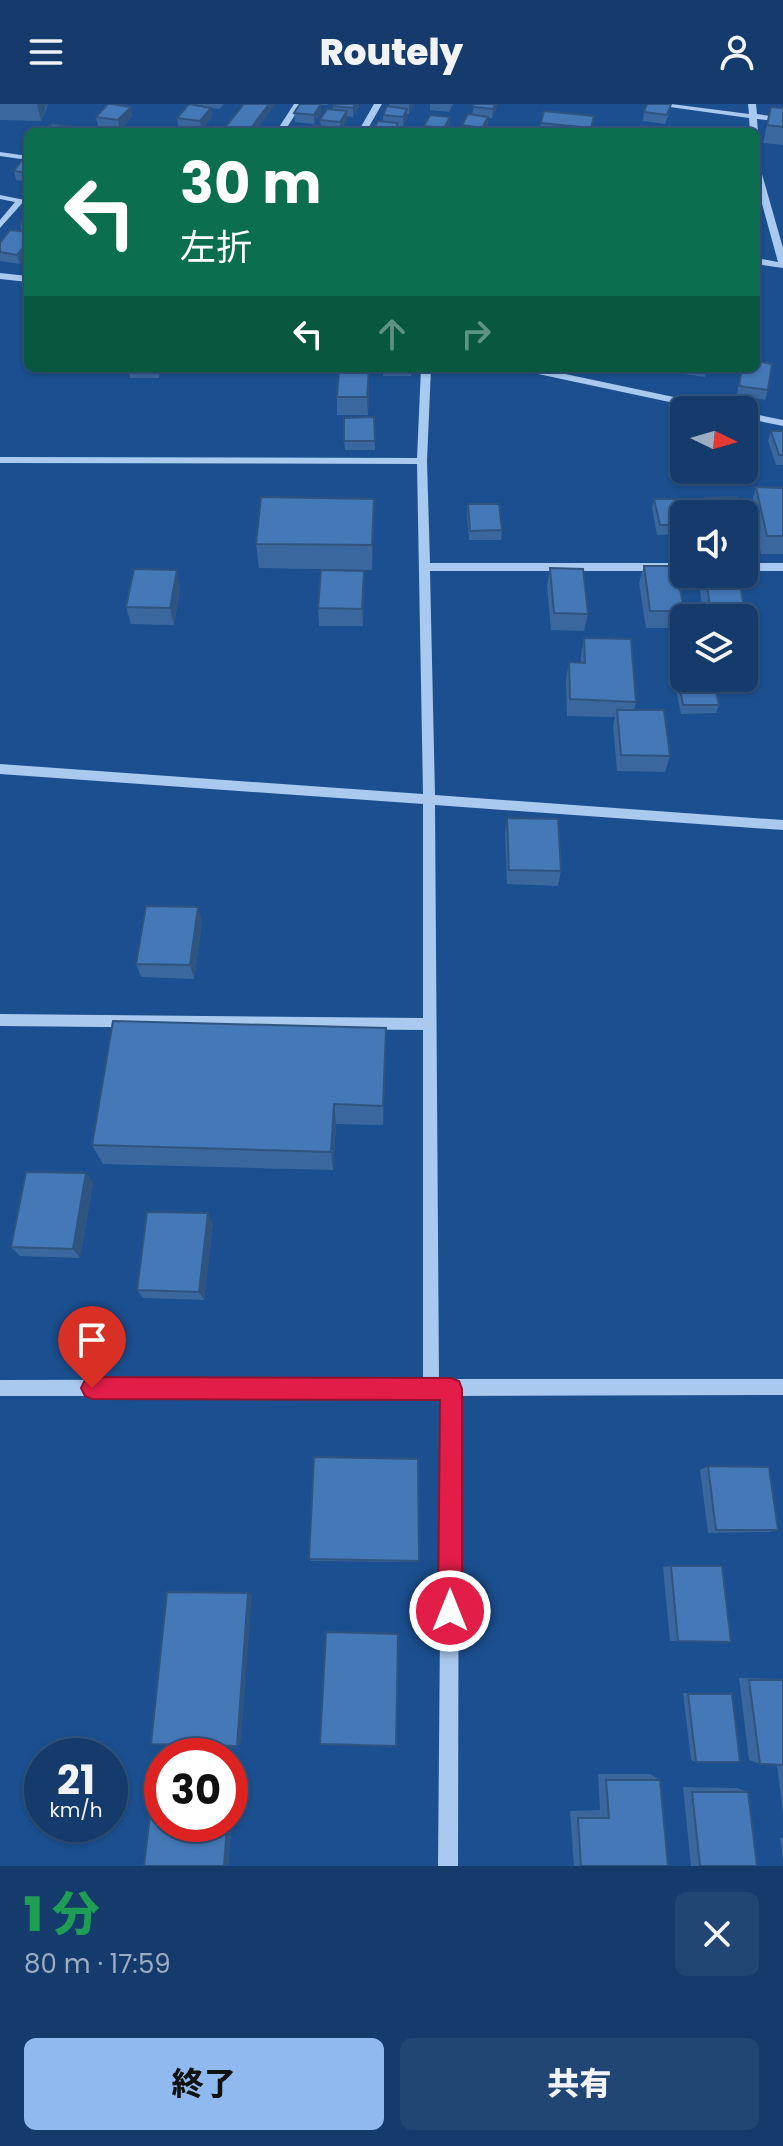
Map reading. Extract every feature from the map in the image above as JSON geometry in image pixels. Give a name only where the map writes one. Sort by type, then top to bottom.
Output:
[{"type":"street","points":[[283,128],[298,104]]},
{"type":"street","points":[[364,128],[378,104]]},
{"type":"street","points":[[652,104],[783,120]]},
{"type":"street","points":[[752,104],[754,128]]},
{"type":"street","points":[[0,154],[24,157]]},
{"type":"street","points":[[760,181],[783,264],[760,261]]},
{"type":"street","points":[[0,197],[21,200],[0,225]]},
{"type":"street","points":[[0,276],[24,279]]},
{"type":"street","points":[[426,372],[422,461],[429,799],[431,1388]]},
{"type":"street","points":[[543,372],[670,399]]},
{"type":"street","points":[[758,418],[783,423]]},
{"type":"street","points":[[0,460],[422,461]]},
{"type":"street","points":[[426,567],[670,567]]},
{"type":"street","points":[[758,567],[783,567]]},
{"type":"street","points":[[0,769],[783,825]]},
{"type":"street","points":[[0,1020],[428,1024]]},
{"type":"street","points":[[0,1388],[783,1387]]},
{"type":"street","points":[[448,1866],[451,1389]]},
{"type":"building","points":[[108,104],[131,107],[118,120],[96,117]]},
{"type":"building","points":[[189,104],[211,108],[200,121],[177,118]]},
{"type":"building","points":[[244,104],[269,104],[251,128],[225,128]]},
{"type":"building","points":[[300,104],[321,104],[314,115],[294,113]]},
{"type":"building","points":[[334,104],[355,104],[353,108]]},
{"type":"building","points":[[474,104],[495,104],[493,109],[473,107]]},
{"type":"building","points":[[647,104],[671,104],[667,115],[644,112]]},
{"type":"building","points":[[387,106],[407,109],[403,117],[383,115]]},
{"type":"building","points":[[771,107],[783,108],[783,127],[767,125]]},
{"type":"building","points":[[327,109],[347,111],[340,122],[320,120]]},
{"type":"building","points":[[544,111],[594,116],[591,128],[541,123]]},
{"type":"building","points":[[468,114],[488,117],[482,128],[462,125]]},
{"type":"building","points":[[430,115],[450,117],[444,128],[424,126]]},
{"type":"building","points":[[378,121],[398,123],[396,128],[374,128]]},
{"type":"building","points":[[52,124],[74,127],[73,128],[48,128]]},
{"type":"building","points":[[24,157],[24,172],[14,171]]},
{"type":"building","points":[[10,230],[24,232],[24,246],[17,255],[0,252],[0,243]]},
{"type":"building","points":[[760,362],[772,364],[768,390],[739,386],[741,372],[760,372]]},
{"type":"building","points":[[339,372],[369,372],[367,397],[337,397]]},
{"type":"building","points":[[374,417],[375,441],[344,441],[344,418]]},
{"type":"building","points":[[771,431],[783,431],[783,455],[779,455]]},
{"type":"building","points":[[756,487],[783,488],[783,536],[767,536]]},
{"type":"building","points":[[261,497],[374,499],[372,545],[256,544]]},
{"type":"building","points":[[737,497],[738,500],[707,500]]},
{"type":"building","points":[[654,499],[685,499],[670,500],[670,525],[660,525]]},
{"type":"building","points":[[468,504],[499,504],[502,530],[470,531]]},
{"type":"building","points":[[644,566],[670,566],[670,588],[680,588],[683,604],[670,604],[670,611],[650,611]]},
{"type":"building","points":[[550,568],[583,569],[588,614],[554,613]]},
{"type":"building","points":[[134,569],[177,570],[170,608],[126,607]]},
{"type":"building","points":[[321,570],[364,571],[362,609],[318,608]]},
{"type":"building","points":[[707,588],[741,588],[744,604],[710,604]]},
{"type":"building","points":[[584,638],[631,639],[636,702],[570,699],[569,662],[585,663]]},
{"type":"building","points":[[681,692],[716,692],[719,705],[683,705]]},
{"type":"building","points":[[617,710],[664,710],[670,756],[621,755]]},
{"type":"building","points":[[507,818],[558,819],[561,871],[509,870]]},
{"type":"building","points":[[146,906],[198,907],[190,965],[136,964]]},
{"type":"building","points":[[113,1021],[386,1028],[383,1106],[334,1104],[331,1152],[92,1145]]},
{"type":"building","points":[[26,1172],[86,1173],[73,1249],[11,1247]]},
{"type":"building","points":[[147,1212],[208,1213],[199,1292],[137,1290]]},
{"type":"building","points":[[314,1457],[418,1459],[419,1561],[309,1559]]},
{"type":"building","points":[[708,1466],[769,1467],[778,1530],[716,1530]]},
{"type":"building","points":[[671,1566],[722,1566],[731,1642],[678,1641]]},
{"type":"building","points":[[167,1592],[248,1593],[238,1738],[152,1738]]},
{"type":"building","points":[[326,1632],[398,1634],[396,1746],[320,1744]]},
{"type":"building","points":[[749,1680],[783,1680],[783,1765],[760,1764]]},
{"type":"building","points":[[688,1694],[732,1694],[740,1762],[696,1762]]},
{"type":"building","points":[[606,1780],[660,1780],[668,1866],[581,1866],[578,1818],[609,1818]]},
{"type":"building","points":[[692,1792],[748,1792],[757,1866],[700,1866]]},
{"type":"building","points":[[147,1842],[226,1842],[224,1866],[144,1866]]},
{"type":"route","points":[[92,1388],[451,1389],[450,1611]]}]
